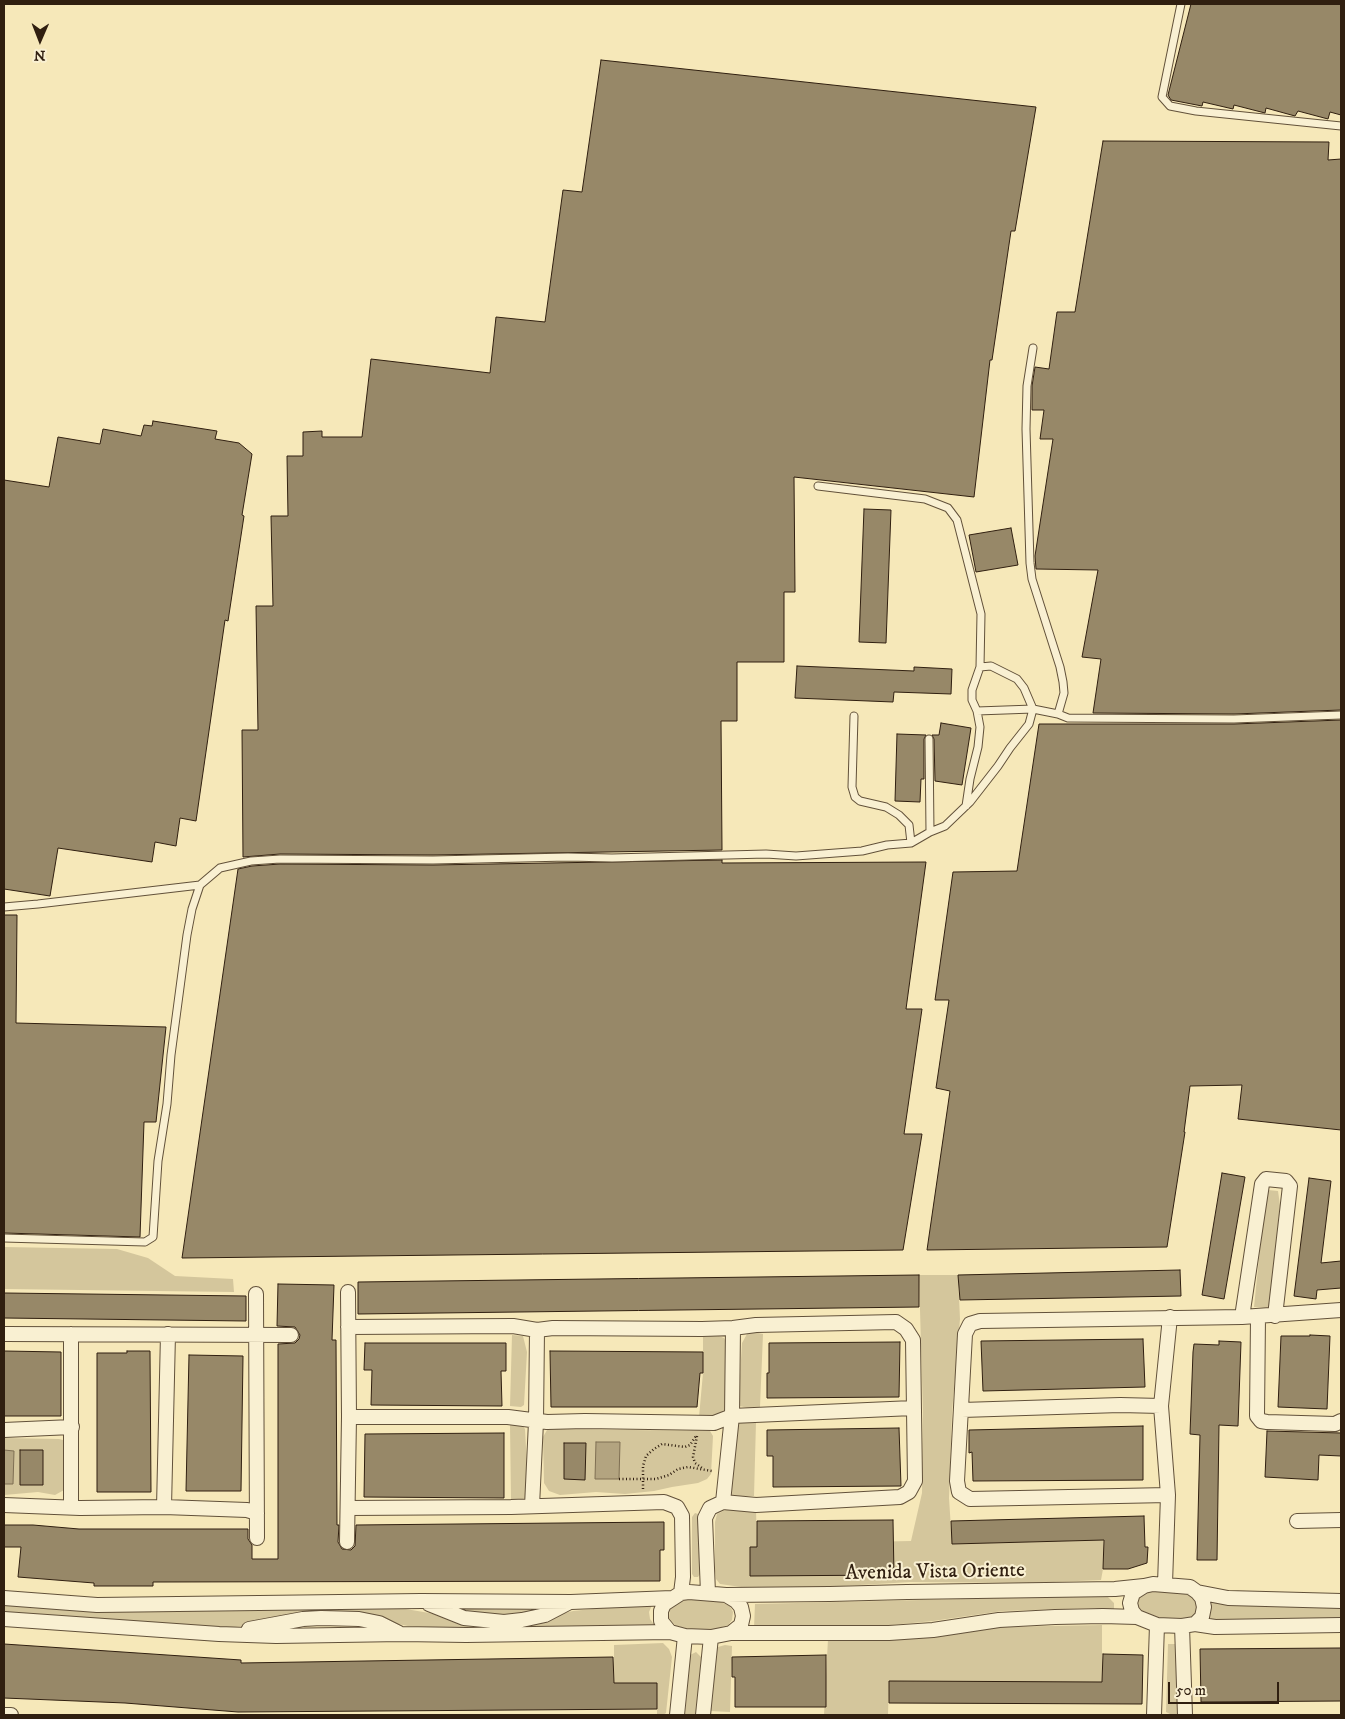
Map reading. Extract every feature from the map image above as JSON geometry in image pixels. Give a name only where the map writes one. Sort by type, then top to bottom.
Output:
[{"type":"street","points":[[1242,1318],[1262,1184],[1266,1179],[1286,1181],[1290,1186],[1275,1316]]},
{"type":"street","points":[[347,1542],[348,1292]]},
{"type":"street","points":[[256,1294],[257,1538]]},
{"type":"street","points":[[1168,1495],[970,1499],[959,1492],[957,1481],[965,1334],[970,1324],[980,1321],[1170,1317],[1242,1318],[1341,1310]]},
{"type":"street","points":[[1165,1584],[1168,1495],[1161,1406],[1170,1317]]},
{"type":"street","points":[[1258,1317],[1257,1416],[1261,1421],[1267,1422],[1335,1424],[1341,1422]]},
{"type":"street","points":[[348,1327],[513,1326],[537,1330],[553,1328],[733,1328],[756,1325],[896,1322],[906,1329],[913,1340],[915,1481],[908,1492],[900,1497],[756,1505],[723,1502],[710,1508],[705,1518],[708,1593]]},
{"type":"street","points":[[723,1502],[732,1416],[733,1328]]},
{"type":"street","points":[[532,1506],[536,1422],[537,1330]]},
{"type":"street","points":[[4,1334],[290,1335]]},
{"type":"street","points":[[71,1334],[71,1507]]},
{"type":"street","points":[[164,1506],[168,1334]]},
{"type":"street","points":[[962,1410],[1120,1405],[1161,1406]]},
{"type":"street","points":[[349,1417],[508,1417],[536,1422],[714,1423],[732,1416],[913,1408]]},
{"type":"street","points":[[4,1430],[72,1427]]},
{"type":"street","points":[[348,1508],[532,1506],[643,1502],[664,1502],[678,1507],[682,1516],[683,1577],[676,1595],[664,1604],[661,1611],[661,1621],[670,1632]]},
{"type":"street","points":[[4,1504],[71,1507],[164,1506],[247,1510],[257,1513]]},
{"type":"street","points":[[1298,1521],[1341,1520]]},
{"type":"street","name":"Avenida Vista Oriente","points":[[4,1598],[97,1605],[421,1601],[571,1602],[676,1595],[700,1591],[726,1595],[1115,1590],[1165,1584],[1190,1587],[1197,1592],[1228,1598],[1341,1601]]},
{"type":"street","points":[[1137,1617],[1132,1611],[1130,1603],[1133,1593],[1144,1586]]},
{"type":"street","points":[[1188,1625],[1202,1617],[1204,1607],[1202,1598],[1197,1592]]},
{"type":"street","points":[[726,1595],[736,1601],[741,1607],[743,1616],[741,1625],[731,1633]]},
{"type":"street","points":[[421,1601],[464,1618],[504,1622],[545,1615],[571,1602]]},
{"type":"street","points":[[4,1619],[219,1634],[285,1636],[670,1632],[684,1636],[710,1637],[731,1633],[889,1633],[933,1630],[1000,1620],[1055,1616],[1137,1617],[1157,1625],[1188,1625],[1215,1628],[1341,1625]]},
{"type":"street","points":[[1154,1715],[1157,1625]]},
{"type":"street","points":[[1185,1715],[1188,1625]]},
{"type":"street","points":[[677,1715],[684,1636]]},
{"type":"street","points":[[703,1715],[710,1637]]},
{"type":"street","points":[[4,1715],[11,1715]]},
{"type":"lane","points":[[1181,4],[1162,97],[1170,106],[1196,111],[1341,126]]},
{"type":"lane","points":[[1033,348],[1027,386],[1026,429],[1030,563],[1032,579],[1063,682],[1064,693],[1058,714]]},
{"type":"lane","points":[[818,486],[925,499],[948,508],[957,520],[981,614],[980,666],[972,690],[972,700],[977,711],[980,727],[978,747],[970,778],[966,806]]},
{"type":"lane","points":[[4,1238],[145,1242],[153,1237],[158,1161],[168,1104],[171,1055],[187,935],[192,909],[200,885],[220,868],[251,861],[280,860],[612,858],[766,854],[796,856],[845,853],[911,843],[945,826],[966,806],[1029,724],[1033,709],[1024,688],[1017,679],[990,666],[980,666]]},
{"type":"lane","points":[[977,711],[1033,709],[1068,718],[1234,719],[1341,715]]},
{"type":"lane","points":[[854,716],[852,787],[855,796],[860,801],[886,807],[899,814],[908,825],[911,843]]},
{"type":"lane","points":[[929,739],[930,832]]},
{"type":"lane","points":[[4,907],[200,885]]},
{"type":"path","points":[[643,1502],[643,1466],[646,1456],[662,1444],[685,1447],[690,1445],[697,1434],[693,1457],[695,1463],[704,1469]]},
{"type":"path","points":[[619,1479],[656,1479],[670,1475],[678,1469],[688,1467],[725,1473]]},
{"type":"shaded area","points":[[1268,1190],[1278,1191],[1280,1205],[1270,1308],[1254,1307],[1265,1200]]},
{"type":"shaded area","points":[[4,1247],[117,1249],[148,1258],[175,1276],[233,1279],[234,1292],[4,1289]]},
{"type":"shaded area","points":[[919,1275],[958,1275],[960,1319],[952,1412],[949,1498],[952,1544],[1103,1540],[1101,1580],[1030,1583],[911,1582],[825,1587],[741,1587],[720,1584],[716,1579],[715,1571],[715,1522],[717,1514],[725,1510],[756,1510],[757,1544],[911,1541],[922,1493],[923,1414]]},
{"type":"shaded area","points":[[753,1332],[763,1334],[760,1407],[749,1408],[739,1406],[739,1393],[742,1343],[747,1334]]},
{"type":"shaded area","points":[[512,1335],[523,1336],[527,1352],[524,1405],[521,1407],[510,1406]]},
{"type":"shaded area","points":[[716,1335],[724,1338],[729,1346],[724,1410],[718,1416],[699,1417],[703,1373],[703,1337]]},
{"type":"shaded area","points":[[756,1422],[754,1496],[732,1496],[730,1484],[734,1442],[739,1423]]},
{"type":"shaded area","points":[[510,1425],[522,1425],[525,1429],[527,1466],[525,1498],[523,1499],[511,1499]]},
{"type":"shaded area","points":[[547,1430],[710,1431],[713,1436],[711,1474],[707,1479],[698,1483],[654,1491],[625,1494],[596,1492],[560,1495],[549,1491],[544,1483],[543,1437]]},
{"type":"shaded area","points":[[4,1438],[63,1440],[64,1490],[55,1495],[38,1492],[4,1495]]},
{"type":"shaded area","points":[[596,1442],[620,1442],[619,1479],[595,1479]]},
{"type":"shaded area","points":[[4,1450],[14,1451],[13,1484],[4,1484]]},
{"type":"shaded area","points":[[695,1513],[700,1517],[700,1574],[698,1577],[694,1577],[692,1574],[692,1517]]},
{"type":"shaded area","points":[[1155,1589],[1196,1594],[1200,1616],[1173,1624],[1140,1615],[1136,1602],[1138,1597]]},
{"type":"shaded area","points":[[1108,1597],[1114,1603],[1114,1612],[1105,1612],[1095,1608],[1002,1611],[891,1625],[754,1628],[755,1604]]},
{"type":"shaded area","points":[[691,1598],[714,1599],[730,1606],[733,1612],[732,1620],[728,1625],[716,1629],[696,1630],[676,1626],[669,1618],[670,1608],[676,1603]]},
{"type":"shaded area","points":[[1212,1599],[1341,1607],[1341,1620],[1206,1621]]},
{"type":"shaded area","points":[[4,1605],[105,1612],[400,1608],[441,1615],[523,1623],[573,1611],[652,1605],[649,1612],[650,1619],[655,1626],[467,1629],[408,1626],[357,1616],[223,1628],[4,1613]]},
{"type":"shaded area","points":[[458,1609],[547,1609],[521,1616],[471,1614]]},
{"type":"shaded area","points":[[1102,1625],[1102,1682],[889,1681],[888,1714],[824,1715],[828,1639],[930,1638],[999,1627]]},
{"type":"shaded area","points":[[663,1643],[669,1649],[672,1657],[666,1713],[657,1715],[657,1683],[614,1683],[614,1645]]},
{"type":"shaded area","points":[[1168,1644],[1175,1644],[1178,1714],[1166,1712]]},
{"type":"shaded area","points":[[732,1646],[730,1712],[710,1711],[714,1653],[718,1647]]},
{"type":"shaded area","points":[[696,1652],[701,1657],[696,1715],[685,1715],[690,1655]]},
{"type":"building","points":[[1191,4],[1341,4],[1341,115],[1330,112],[1328,119],[1298,111],[1295,116],[1266,108],[1265,113],[1234,105],[1233,109],[1203,102],[1202,106],[1171,100],[1168,95]]},
{"type":"building","points":[[601,60],[1036,107],[1015,231],[1011,231],[992,360],[990,360],[974,497],[794,477],[795,592],[784,592],[784,662],[737,662],[737,721],[721,721],[722,850],[433,855],[280,854],[243,857],[242,730],[258,730],[256,606],[273,606],[271,516],[288,516],[287,456],[303,456],[303,432],[322,431],[322,437],[362,437],[371,359],[490,373],[496,317],[545,322],[563,190],[582,192]]},
{"type":"building","points":[[1103,141],[1329,142],[1328,160],[1341,159],[1341,710],[1234,714],[1093,713],[1101,659],[1082,657],[1098,570],[1036,569],[1035,556],[1053,439],[1040,439],[1044,410],[1032,410],[1032,386],[1035,367],[1049,369],[1057,312],[1075,312]]},
{"type":"building","points":[[153,421],[217,431],[215,439],[239,443],[252,454],[228,621],[225,620],[196,821],[180,818],[176,846],[155,842],[152,862],[58,848],[50,896],[4,889],[4,480],[49,487],[58,437],[100,444],[103,429],[141,436],[144,425],[152,426]]},
{"type":"building","points":[[864,509],[891,510],[886,643],[859,642]]},
{"type":"building","points":[[1011,528],[1018,565],[976,572],[969,535]]},
{"type":"building","points":[[797,666],[914,671],[914,667],[952,669],[951,694],[894,692],[893,702],[795,698]]},
{"type":"building","points":[[1341,720],[1341,1130],[1238,1119],[1242,1085],[1190,1086],[1185,1132],[1167,1247],[927,1250],[950,1091],[936,1088],[949,1000],[935,1000],[953,872],[1017,871],[1039,724],[1234,724]]},
{"type":"building","points":[[941,723],[971,728],[962,785],[935,781],[934,739],[932,735],[939,735]]},
{"type":"building","points":[[897,734],[926,735],[924,739],[924,779],[921,779],[920,802],[895,801]]},
{"type":"building","points":[[722,860],[722,863],[926,862],[906,1009],[922,1009],[904,1134],[922,1134],[903,1250],[182,1258],[238,869],[280,864],[433,865]]},
{"type":"building","points":[[4,915],[17,915],[16,1023],[166,1027],[156,1122],[144,1122],[140,1237],[4,1233]]},
{"type":"building","points":[[1222,1173],[1245,1177],[1224,1299],[1202,1295]]},
{"type":"building","points":[[1309,1178],[1331,1181],[1321,1263],[1341,1261],[1341,1288],[1317,1290],[1316,1299],[1294,1296]]},
{"type":"building","points":[[1180,1270],[1181,1296],[960,1300],[958,1275]]},
{"type":"building","points":[[919,1275],[919,1307],[358,1314],[358,1282]]},
{"type":"building","points":[[278,1284],[334,1285],[332,1340],[336,1340],[337,1525],[339,1525],[338,1542],[342,1549],[351,1550],[355,1546],[356,1525],[664,1522],[664,1550],[660,1550],[660,1581],[153,1582],[153,1586],[94,1586],[94,1583],[18,1577],[21,1547],[4,1547],[4,1525],[33,1525],[79,1529],[248,1529],[248,1539],[252,1545],[252,1559],[278,1559],[278,1344],[295,1343],[300,1335],[295,1327],[277,1326]]},
{"type":"building","points":[[4,1293],[246,1296],[246,1321],[4,1318]]},
{"type":"building","points":[[1281,1336],[1330,1336],[1327,1409],[1278,1407]]},
{"type":"building","points":[[1143,1339],[1145,1387],[983,1391],[981,1341]]},
{"type":"building","points":[[1219,1341],[1241,1342],[1238,1426],[1219,1425],[1217,1560],[1197,1560],[1200,1435],[1190,1434],[1193,1352],[1194,1344],[1219,1345]]},
{"type":"building","points":[[900,1342],[899,1397],[767,1398],[769,1343]]},
{"type":"building","points":[[365,1343],[506,1343],[506,1371],[501,1371],[502,1406],[371,1405],[372,1370],[364,1370]]},
{"type":"building","points":[[4,1351],[61,1352],[61,1416],[4,1416]]},
{"type":"building","points":[[127,1351],[150,1351],[151,1492],[97,1492],[97,1353],[127,1353]]},
{"type":"building","points":[[550,1351],[703,1352],[703,1373],[700,1373],[697,1407],[551,1407]]},
{"type":"building","points":[[189,1355],[243,1356],[241,1491],[186,1491]]},
{"type":"building","points":[[1143,1426],[1143,1480],[973,1481],[972,1452],[969,1453],[969,1430]]},
{"type":"building","points":[[899,1428],[901,1486],[773,1487],[773,1456],[767,1456],[767,1430]]},
{"type":"building","points":[[1267,1431],[1341,1433],[1341,1456],[1319,1455],[1318,1480],[1265,1477]]},
{"type":"building","points":[[504,1433],[504,1498],[364,1497],[365,1434]]},
{"type":"building","points":[[564,1443],[586,1443],[585,1480],[564,1479]]},
{"type":"building","points":[[20,1450],[43,1450],[43,1485],[20,1485]]},
{"type":"building","points":[[1144,1516],[1145,1547],[1148,1547],[1147,1563],[1128,1569],[1103,1569],[1104,1540],[952,1544],[951,1521]]},
{"type":"building","points":[[893,1520],[894,1575],[750,1576],[750,1547],[757,1547],[757,1521]]},
{"type":"building","points":[[4,1644],[241,1660],[241,1663],[613,1657],[614,1683],[657,1683],[657,1709],[238,1712],[125,1703],[4,1698]]},
{"type":"building","points":[[1341,1648],[1341,1701],[1201,1702],[1200,1649]]},
{"type":"building","points":[[1103,1654],[1143,1655],[1142,1704],[889,1703],[889,1681],[1102,1682]]},
{"type":"building","points":[[826,1655],[826,1707],[735,1707],[735,1677],[732,1677],[732,1657]]}]
